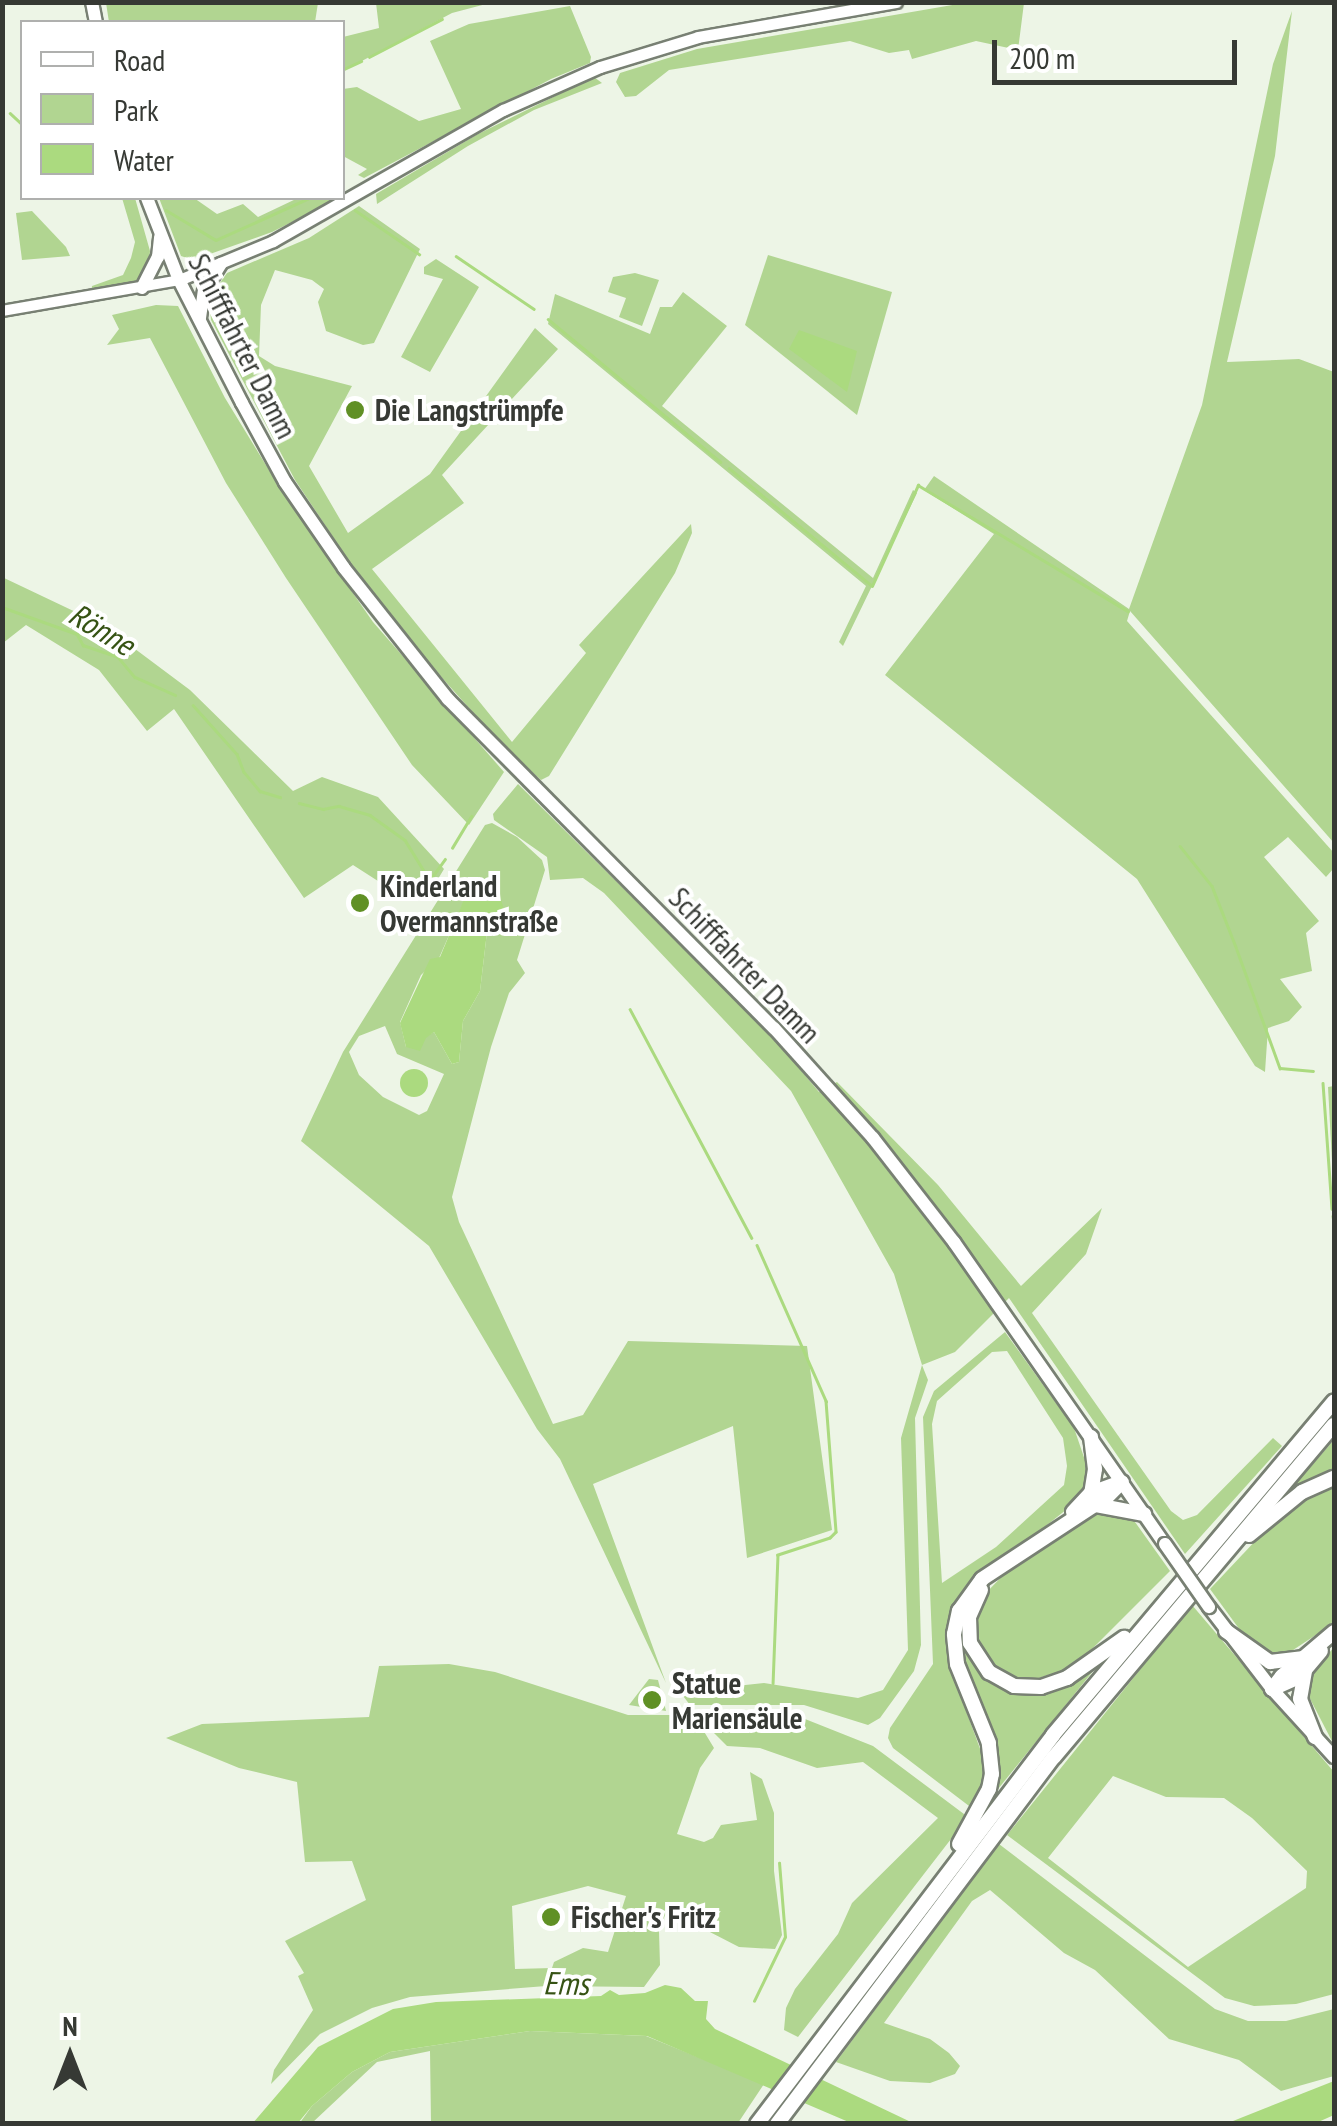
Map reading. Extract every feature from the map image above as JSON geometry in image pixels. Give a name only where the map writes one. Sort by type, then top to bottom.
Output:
[{"type":"highway","points":[[758,2122],[938,1882],[1142,1626],[1334,1401]]},
{"type":"highway","points":[[777,2124],[1054,1757],[1334,1425]]},
{"type":"highway","points":[[1091,1436],[1093,1499]]},
{"type":"highway","points":[[1209,1570],[1302,1492],[1334,1478]]},
{"type":"highway","points":[[938,1882],[989,1789],[989,1742],[957,1664],[954,1634],[966,1598],[996,1570],[1122,1482]]},
{"type":"highway","points":[[1093,1499],[1144,1514]]},
{"type":"highway","points":[[996,1570],[973,1604],[970,1643],[989,1672],[1014,1686],[1042,1687],[1068,1678],[1142,1626]]},
{"type":"highway","points":[[1226,1631],[1270,1662],[1304,1664]]},
{"type":"highway","points":[[1272,1689],[1334,1635]]},
{"type":"highway","points":[[1304,1664],[1300,1700],[1315,1737]]},
{"type":"main road","points":[[179,280],[305,224],[504,110],[600,66],[698,37],[896,2]]},
{"type":"main road","name":"Schifffahrter Damm","points":[[149,200],[179,280],[285,482],[344,568],[448,699],[774,1028],[873,1138],[954,1242],[1226,1631],[1334,1757]]},
{"type":"main road","points":[[142,288],[158,257],[159,230]]},
{"type":"main road","points":[[200,321],[204,290],[222,264]]},
{"type":"street","points":[[2,311],[179,280]]},
{"type":"green space","points":[[106,2],[318,3],[315,20],[109,20]]},
{"type":"green space","points":[[376,2],[490,3],[452,13],[345,70],[345,36],[379,28]]},
{"type":"green space","points":[[964,3],[1024,3],[1018,50],[976,41],[912,59],[909,50],[889,53],[850,41],[669,70],[636,96],[625,97],[616,82],[620,73],[697,49]]},
{"type":"green space","points":[[570,6],[590,63],[551,79],[364,178],[358,175],[367,169],[345,157],[345,89],[357,87],[419,121],[461,109],[430,41],[469,24]]},
{"type":"green space","points":[[1292,11],[1275,156],[1227,362],[1299,359],[1334,372],[1334,843],[1130,611],[1127,621],[1334,853],[1334,868],[1326,877],[1288,837],[1264,857],[1319,921],[1306,933],[1312,971],[1280,979],[1302,1007],[1289,1021],[1268,1028],[1265,1072],[1255,1066],[1137,879],[885,675],[994,534],[924,490],[934,476],[1129,609],[1202,405],[1273,64]]},
{"type":"green space","points":[[594,77],[602,83],[534,110],[468,146],[377,204],[376,194],[478,134]]},
{"type":"green space","points":[[123,200],[136,200],[150,251],[149,265],[137,280],[122,289],[91,293],[92,286],[123,275],[135,242]]},
{"type":"green space","points":[[160,200],[197,200],[217,214],[243,204],[258,217],[294,200],[336,200],[272,232],[193,260],[181,256]]},
{"type":"green space","points":[[359,206],[420,249],[374,343],[363,345],[326,331],[318,302],[324,289],[312,280],[275,270],[261,305],[259,356],[275,366],[352,386],[309,466],[348,533],[430,474],[535,328],[558,349],[442,475],[464,503],[372,569],[512,742],[586,653],[579,645],[691,524],[692,533],[675,573],[549,776],[541,780],[503,746],[410,642],[359,576],[295,480],[211,320],[209,298],[227,273],[309,238]]},
{"type":"green space","points":[[32,211],[70,256],[22,260],[16,213]]},
{"type":"green space","points":[[768,255],[892,292],[857,415],[745,325]]},
{"type":"green space","points":[[436,259],[479,287],[430,372],[401,357],[443,279],[424,274],[424,267]]},
{"type":"green space","points":[[635,273],[659,280],[642,326],[619,317],[626,298],[608,292],[613,277]]},
{"type":"green space","points":[[683,292],[727,326],[662,406],[873,578],[913,490],[917,493],[843,646],[839,642],[866,586],[548,324],[555,294],[650,334],[660,307],[672,307]]},
{"type":"green space","points":[[156,305],[178,306],[225,398],[280,488],[373,622],[504,772],[469,825],[412,765],[286,578],[226,483],[150,338],[107,345],[119,329],[112,315]]},
{"type":"green space","points":[[2,577],[103,625],[190,690],[293,791],[322,777],[378,797],[444,869],[426,899],[406,899],[353,865],[304,898],[174,709],[147,731],[99,670],[26,625],[3,643]]},
{"type":"green space","points":[[518,784],[773,1037],[819,1092],[837,1082],[938,1185],[1021,1286],[1102,1208],[1086,1254],[1032,1313],[1171,1511],[1183,1520],[1197,1515],[1273,1438],[1282,1446],[1185,1554],[1009,1298],[955,1352],[922,1365],[894,1274],[791,1091],[604,893],[583,878],[550,880],[547,857],[494,820],[493,814]]},
{"type":"green space","points":[[492,823],[517,837],[542,860],[545,870],[517,960],[525,973],[509,993],[491,1047],[452,1197],[459,1222],[553,1424],[583,1415],[628,1341],[807,1346],[832,1530],[747,1558],[733,1426],[593,1484],[666,1683],[560,1459],[537,1429],[429,1246],[301,1141],[343,1052],[485,825]],"holes":[[[469,890],[504,910],[487,932],[480,991],[463,1021],[459,1062],[452,1064],[434,1032],[406,1047],[400,1022],[421,975],[439,958]],[[385,1026],[397,1054],[444,1074],[427,1111],[419,1115],[383,1097],[359,1075],[349,1052],[359,1036]]]},
{"type":"green space","points":[[1334,1086],[1334,1199],[1328,1087]]},
{"type":"green space","points":[[1005,1332],[1074,1428],[1089,1472],[1087,1488],[1067,1509],[960,1595],[948,1625],[949,1664],[986,1765],[983,1787],[973,1809],[893,1748],[888,1738],[890,1728],[933,1664],[923,1417],[934,1391]],"holes":[[[1007,1351],[1063,1438],[1067,1466],[1064,1485],[996,1547],[942,1583],[932,1424],[937,1401],[992,1352]]]},
{"type":"green space","points":[[922,1365],[928,1380],[915,1418],[921,1645],[914,1671],[880,1718],[868,1725],[804,1705],[690,1705],[680,1692],[764,1683],[858,1698],[883,1690],[908,1650],[901,1438]]},
{"type":"green space","points":[[1334,1440],[1334,1475],[1270,1512]]},
{"type":"green space","points":[[1334,1485],[1334,1623],[1290,1652],[1266,1653],[1248,1641],[1210,1589],[1275,1520],[1304,1498]]},
{"type":"green space","points":[[1104,1511],[1130,1515],[1170,1571],[1074,1667],[1029,1681],[1005,1675],[980,1650],[975,1633],[984,1595],[1011,1567],[1091,1514]]},
{"type":"green space","points":[[978,1589],[973,1657],[1027,1691],[1110,1650],[990,1799],[994,1785],[957,1640]]},
{"type":"green space","points":[[1192,1605],[1334,1772],[1334,1994],[1296,2004],[1254,2006],[1225,1998],[1007,1835]],"holes":[[[1113,1776],[1166,1797],[1224,1798],[1252,1818],[1307,1871],[1306,1888],[1188,1967],[1048,1858]]]},
{"type":"green space","points":[[1334,1647],[1334,1745],[1307,1693],[1309,1677]]},
{"type":"green space","points":[[449,1664],[495,1672],[628,1715],[694,1715],[714,1748],[700,1768],[677,1834],[704,1842],[713,1838],[721,1825],[757,1820],[750,1772],[762,1779],[774,1813],[774,1871],[782,1935],[775,1949],[739,1947],[673,1913],[665,1915],[659,1931],[660,1965],[644,1987],[546,1986],[410,1997],[372,2008],[320,2034],[271,2084],[274,2070],[313,2010],[298,1976],[304,1973],[285,1941],[366,1900],[352,1861],[305,1862],[297,1782],[239,1768],[166,1738],[202,1724],[369,1717],[379,1666]],"holes":[[[588,1886],[626,1896],[608,1952],[583,1948],[554,1962],[552,1968],[515,1969],[512,1906]]]},
{"type":"green space","points":[[649,1679],[658,1680],[666,1711],[629,1705]]},
{"type":"green space","points":[[711,1715],[800,1717],[873,1746],[968,1817],[798,2037],[784,2030],[786,2008],[795,1989],[838,1934],[852,1903],[938,1818],[863,1762],[817,1768],[760,1748],[727,1746],[709,1728]]},
{"type":"green space","points":[[999,1844],[1215,2009],[1248,2021],[1286,2021],[1334,2009],[1334,2076],[1281,2091],[1239,2060],[1169,2039],[1095,1970],[1064,1953],[990,1890],[972,1901],[884,2023],[930,2039],[960,2066],[955,2074],[930,2083],[890,2081],[836,2062]]},
{"type":"green space","points":[[530,2031],[646,2036],[764,2084],[738,2123],[431,2123],[430,2051],[377,2062],[312,2123],[299,2124],[312,2106],[352,2072],[390,2052]]},
{"type":"water","points":[[799,330],[857,351],[847,392],[789,349]]},
{"type":"water","points":[[477,886],[499,892],[504,910],[487,932],[480,991],[463,1021],[459,1062],[452,1064],[434,1032],[420,1051],[406,1047],[400,1023],[430,959],[440,957],[465,897]]},
{"type":"water","points":[[414,1069],[424,1073],[428,1083],[424,1093],[414,1097],[404,1093],[400,1083],[404,1073]]},
{"type":"water","points":[[665,1985],[681,1988],[695,2001],[708,2001],[706,2019],[715,2029],[913,2123],[851,2123],[647,2036],[530,2031],[390,2052],[352,2072],[298,2123],[252,2124],[318,2047],[393,2009],[436,2002],[601,1996],[610,1990],[619,1995],[645,1993]]},
{"type":"water","points":[[1334,2081],[1334,2115],[1316,2123],[1228,2123]]},
{"type":"waterway","points":[[369,57],[442,19]]},
{"type":"waterway","points":[[345,69],[361,61]]},
{"type":"waterway","points":[[10,113],[20,122]]},
{"type":"waterway","points":[[166,210],[216,240],[305,200]]},
{"type":"waterway","points":[[355,210],[419,254]]},
{"type":"waterway","points":[[456,256],[534,309]]},
{"type":"waterway","points":[[548,319],[721,462]]},
{"type":"waterway","points":[[729,468],[872,586],[918,485],[1128,611]]},
{"type":"waterway","name":"Rönne","points":[[2,607],[77,634],[83,645],[118,657],[135,677],[175,695]]},
{"type":"waterway","name":"Rönne","points":[[193,705],[237,754],[244,772],[260,791],[280,797]]},
{"type":"waterway","name":"Rönne","points":[[299,803],[323,809],[339,806],[370,815],[405,840],[429,879]]},
{"type":"waterway","name":"Rönne","points":[[452,848],[471,816]]},
{"type":"waterway","points":[[1180,846],[1212,886],[1236,947]]},
{"type":"waterway","name":"Rönne","points":[[419,895],[445,859]]},
{"type":"waterway","points":[[1237,950],[1280,1068],[1313,1071]]},
{"type":"waterway","points":[[630,1009],[752,1238]]},
{"type":"waterway","points":[[1323,1083],[1332,1209]]},
{"type":"waterway","points":[[1333,1216],[1334,1222]]},
{"type":"waterway","points":[[757,1245],[826,1401],[836,1532],[830,1538],[778,1555],[773,1683]]},
{"type":"waterway","points":[[754,2001],[785,1937],[779,1863]]},
{"type":"place","name":"Die Langstrümpfe","points":[[355,410]]},
{"type":"place","name":"Kinderland Overmannstraße","points":[[360,903]]},
{"type":"place","name":"Statue Mariensäule","points":[[652,1700]]},
{"type":"place","name":"Fischer's Fritz","points":[[551,1917]]},
{"type":"water label","name":"Ems","points":[[566,1983]]}]
